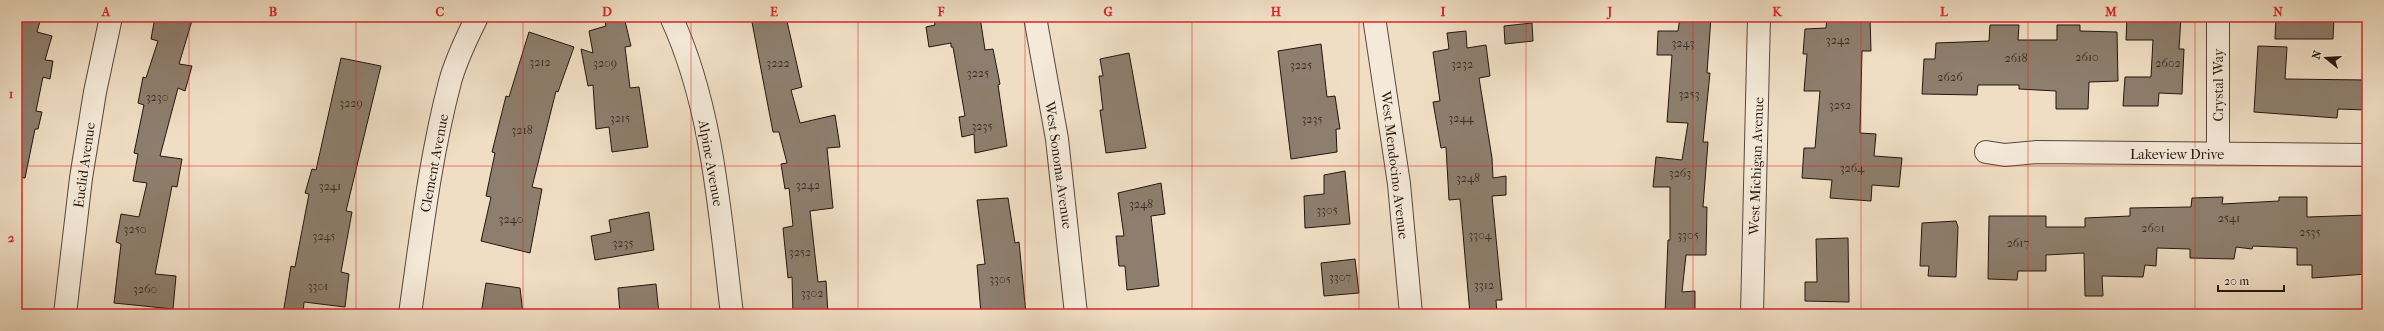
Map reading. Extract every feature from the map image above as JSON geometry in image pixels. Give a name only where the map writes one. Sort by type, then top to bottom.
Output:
[{"type":"street","name":"Euclid Avenue","points":[[65,314],[81,178],[95,92],[111,17]]},
{"type":"street","name":"Clement Avenue","points":[[410,314],[429,185],[450,81],[461,50],[477,17]]},
{"type":"street","name":"Alpine Avenue","points":[[671,17],[681,38],[698,91],[718,200],[732,314]]},
{"type":"street","name":"West Sonoma Avenue","points":[[1035,17],[1057,139],[1076,314]]},
{"type":"street","name":"West Mendocino Avenue","points":[[1374,17],[1399,184],[1411,314]]},
{"type":"street","name":"West Michigan Avenue","points":[[1752,314],[1759,17]]},
{"type":"street","name":"Crystal Way","points":[[2218,17],[2218,154]]},
{"type":"street","name":"Lakeview Drive","points":[[1986,152],[2005,155],[2037,152],[2367,155]]},
{"type":"building","points":[[17,17],[41,17],[37,32],[52,36],[45,60],[53,61],[50,79],[43,77],[36,111],[42,112],[38,129],[35,129],[25,178],[17,177]]},
{"type":"building","points":[[155,17],[193,17],[179,64],[192,66],[185,91],[178,88],[160,156],[182,159],[177,187],[172,186],[155,274],[176,276],[173,309],[114,303],[121,244],[116,242],[121,214],[139,217],[147,183],[133,181],[138,154],[134,153],[144,105],[138,103],[143,77],[146,78],[158,41],[151,39]]},
{"type":"building","points":[[604,17],[624,17],[631,46],[625,47],[630,88],[639,87],[648,147],[612,152],[609,127],[596,129],[593,85],[588,86],[581,49],[593,53],[589,31],[606,26]]},
{"type":"building","points":[[751,17],[786,17],[802,87],[791,90],[800,123],[835,115],[840,147],[827,148],[833,208],[810,211],[818,282],[826,281],[828,314],[793,314],[792,277],[788,278],[783,228],[793,226],[789,188],[785,189],[781,164],[787,163],[779,132],[773,132]]},
{"type":"building","points":[[934,17],[980,17],[985,50],[993,49],[1000,84],[998,85],[1007,146],[975,153],[974,134],[962,137],[959,117],[965,116],[953,47],[951,47],[951,43],[929,47],[926,27],[935,25]]},
{"type":"building","points":[[1680,17],[1711,17],[1707,73],[1710,73],[1703,142],[1708,142],[1703,207],[1707,207],[1706,255],[1686,255],[1682,292],[1695,291],[1695,314],[1665,314],[1668,240],[1670,240],[1670,187],[1653,187],[1656,157],[1682,160],[1688,123],[1667,122],[1672,55],[1657,55],[1658,31],[1678,31]]},
{"type":"building","points":[[1827,17],[1870,17],[1871,51],[1862,51],[1860,133],[1876,134],[1874,156],[1902,158],[1899,187],[1872,185],[1871,201],[1830,198],[1832,180],[1802,178],[1804,148],[1815,148],[1820,91],[1804,91],[1807,54],[1803,54],[1805,29],[1826,28]]},
{"type":"building","points":[[2127,17],[2181,17],[2179,49],[2184,49],[2182,94],[2159,93],[2158,106],[2123,106],[2125,77],[2151,77],[2153,40],[2126,40]]},
{"type":"building","points":[[2276,17],[2334,17],[2333,39],[2275,39]]},
{"type":"building","points":[[1532,23],[1533,41],[1505,44],[1504,26]]},
{"type":"building","points":[[1990,25],[2019,25],[2018,40],[2057,40],[2057,25],[2080,25],[2080,31],[2117,32],[2118,81],[2089,82],[2088,109],[2056,109],[2056,91],[2019,89],[2019,85],[1978,85],[1977,95],[1922,94],[1924,59],[1935,59],[1936,43],[1989,41]]},
{"type":"building","points":[[1466,31],[1467,48],[1486,45],[1490,76],[1479,78],[1492,158],[1493,178],[1506,176],[1506,195],[1492,196],[1502,300],[1496,300],[1497,314],[1470,314],[1460,199],[1449,200],[1446,147],[1441,148],[1433,102],[1440,101],[1433,52],[1449,49],[1447,33]]},
{"type":"building","points":[[529,32],[574,47],[558,92],[556,91],[532,187],[542,189],[530,253],[481,241],[491,197],[486,196],[495,153],[492,152],[506,96],[509,97]]},
{"type":"building","points":[[1321,44],[1327,97],[1335,96],[1340,129],[1336,129],[1337,152],[1291,159],[1278,51]]},
{"type":"building","points":[[2258,46],[2287,47],[2285,79],[2367,80],[2367,110],[2338,109],[2337,118],[2254,112]]},
{"type":"building","points":[[1129,53],[1146,148],[1106,153],[1100,110],[1103,110],[1099,76],[1103,76],[1100,59]]},
{"type":"building","points":[[341,58],[381,66],[346,211],[352,212],[341,272],[349,274],[345,307],[304,302],[303,314],[283,314],[291,266],[295,267],[309,194],[305,193],[312,169],[316,170]]},
{"type":"building","points":[[1345,171],[1350,224],[1305,228],[1304,196],[1324,194],[1324,175]]},
{"type":"building","points":[[1161,183],[1165,214],[1151,216],[1159,286],[1127,290],[1125,266],[1119,266],[1116,236],[1124,236],[1118,193]]},
{"type":"building","points":[[2223,197],[2222,204],[2279,201],[2279,197],[2307,197],[2307,217],[2367,215],[2367,274],[2312,278],[2312,265],[2297,265],[2297,248],[2253,246],[2252,249],[2236,247],[2234,259],[2190,258],[2190,249],[2157,248],[2156,266],[2145,265],[2143,277],[2102,276],[2103,296],[2085,296],[2084,253],[2046,255],[2046,271],[2018,271],[2017,280],[1988,279],[1989,216],[2046,216],[2046,227],[2085,227],[2085,218],[2130,216],[2130,208],[2191,207],[2192,198]]},
{"type":"building","points":[[1008,198],[1015,243],[1019,242],[1026,314],[981,314],[977,265],[985,264],[977,200]]},
{"type":"building","points":[[649,212],[654,250],[595,260],[591,236],[611,232],[609,220]]},
{"type":"building","points":[[1956,221],[1958,227],[1956,277],[1928,276],[1929,266],[1920,266],[1922,223]]},
{"type":"building","points":[[1848,238],[1849,302],[1805,301],[1805,282],[1817,282],[1816,239]]},
{"type":"building","points":[[1355,259],[1359,293],[1324,296],[1321,263]]},
{"type":"building","points":[[486,283],[520,288],[523,314],[481,314]]},
{"type":"building","points":[[656,284],[659,314],[620,314],[618,288]]}]
